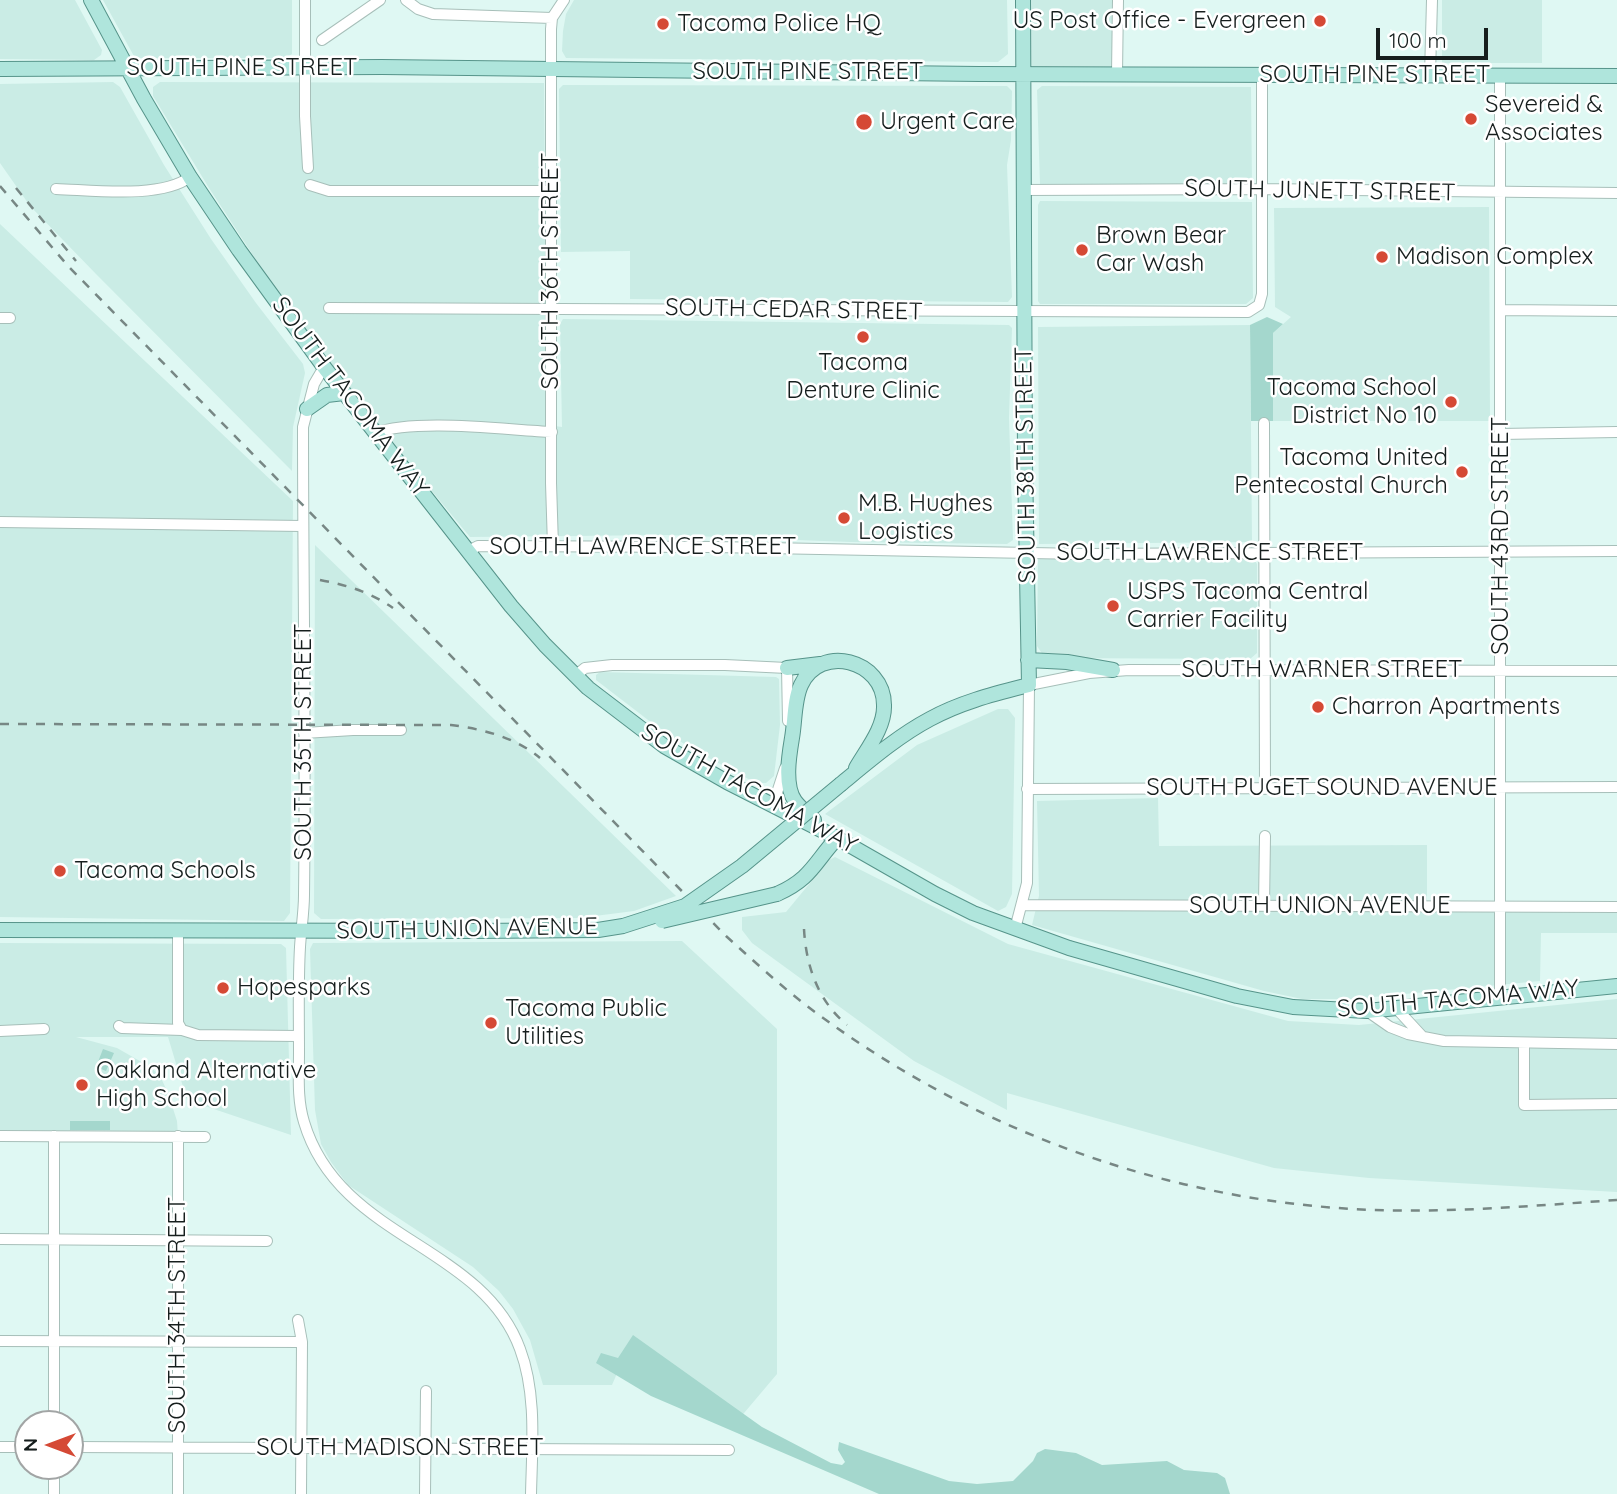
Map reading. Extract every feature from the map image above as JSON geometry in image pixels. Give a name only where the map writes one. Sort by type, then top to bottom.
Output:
[{"type":"main road","name":"SOUTH TACOMA WAY","points":[[91,0],[190,177],[233,243],[324,367],[522,620],[575,676],[664,746],[727,782],[830,834],[940,897],[1015,929],[1069,948],[1237,996],[1293,1007],[1367,1011],[1617,986]]},
{"type":"main road","name":"SOUTH 38TH STREET","points":[[1023,0],[1028,685]]},
{"type":"main road","name":"SOUTH PINE STREET","points":[[0,69],[304,68],[1617,76]]},
{"type":"main road","points":[[307,409],[327,395],[344,393]]},
{"type":"main road","points":[[787,668],[839,660],[860,665],[873,675],[881,688],[884,705],[882,719],[846,779]]},
{"type":"main road","points":[[1028,660],[1067,662],[1113,670]]},
{"type":"main road","points":[[623,926],[699,914],[777,894],[794,887],[810,873],[830,834],[794,800],[790,789],[789,756],[801,685],[821,664]]},
{"type":"main road","name":"SOUTH UNION AVENUE","points":[[0,930],[565,931],[623,926],[685,905],[713,888],[846,779],[899,738],[928,720],[980,697],[1028,685]]},
{"type":"street","points":[[304,0],[308,168]]},
{"type":"street","points":[[322,40],[380,0]]},
{"type":"street","points":[[407,0],[418,9],[433,14],[552,18],[564,0]]},
{"type":"street","points":[[1117,74],[1118,0]]},
{"type":"street","points":[[1430,75],[1432,0]]},
{"type":"street","name":"SOUTH 36TH STREET","points":[[552,18],[553,547]]},
{"type":"street","points":[[1262,74],[1262,189]]},
{"type":"street","name":"SOUTH 43RD STREET","points":[[1500,75],[1500,998]]},
{"type":"street","points":[[56,189],[152,191],[177,185],[190,177]]},
{"type":"street","points":[[310,185],[329,191],[552,191]]},
{"type":"street","name":"SOUTH JUNETT STREET","points":[[1023,190],[1262,189],[1617,193]]},
{"type":"street","name":"SOUTH CEDAR STREET","points":[[329,308],[1248,312],[1257,307],[1262,293],[1262,189]]},
{"type":"street","points":[[1500,310],[1617,311]]},
{"type":"street","name":"SOUTH 35TH STREET","points":[[324,367],[314,384],[303,427],[304,733],[298,1035],[299,1096],[303,1120],[317,1153],[335,1182],[379,1219],[469,1279],[502,1314],[521,1350],[528,1372],[532,1448]]},
{"type":"street","points":[[1264,423],[1265,789]]},
{"type":"street","points":[[375,433],[388,429],[424,426],[552,432]]},
{"type":"street","points":[[1500,433],[1617,432]]},
{"type":"street","points":[[0,522],[303,526]]},
{"type":"street","name":"SOUTH LAWRENCE STREET","points":[[468,551],[478,545],[1026,553],[1617,551]]},
{"type":"street","points":[[575,676],[585,668],[612,665],[787,668],[789,756],[773,805]]},
{"type":"street","name":"SOUTH WARNER STREET","points":[[1028,685],[1059,677],[1113,670],[1617,671]]},
{"type":"street","name":"SOUTH 38TH STREET","points":[[1015,929],[1027,883],[1028,685]]},
{"type":"street","points":[[304,733],[363,729],[401,730]]},
{"type":"street","name":"SOUTH PUGET SOUND AVENUE","points":[[1027,789],[1617,787]]},
{"type":"street","points":[[1264,906],[1265,836]]},
{"type":"street","name":"SOUTH UNION AVENUE","points":[[1023,905],[1617,907]]},
{"type":"street","points":[[178,931],[178,1023],[182,1030]]},
{"type":"street","points":[[1396,1008],[1420,1035]]},
{"type":"street","points":[[1367,1011],[1390,1027],[1408,1034],[1453,1042],[1617,1044]]},
{"type":"street","points":[[119,1026],[182,1030],[198,1035],[298,1035]]},
{"type":"street","points":[[0,1031],[44,1029]]},
{"type":"street","points":[[1524,1043],[1524,1105],[1617,1104]]},
{"type":"street","points":[[0,1136],[205,1136]]},
{"type":"street","points":[[54,1136],[54,1410]]},
{"type":"street","name":"SOUTH 34TH STREET","points":[[178,1136],[178,1494]]},
{"type":"street","points":[[0,1239],[267,1241]]},
{"type":"street","points":[[298,1320],[302,1342],[301,1494]]},
{"type":"street","points":[[0,1341],[302,1342]]},
{"type":"street","points":[[425,1494],[426,1391]]},
{"type":"street","name":"SOUTH MADISON STREET","points":[[84,1447],[729,1450]]},
{"type":"street","points":[[531,1494],[532,1448]]},
{"type":"shaded area","points":[[0,0],[75,0],[102,50],[101,55],[94,60],[0,59]]},
{"type":"shaded area","points":[[103,0],[292,0],[292,54],[286,58],[135,58]]},
{"type":"shaded area","points":[[574,0],[1007,0],[1008,54],[998,62],[566,58],[562,51],[563,31],[566,14]]},
{"type":"shaded area","points":[[1023,0],[1118,0],[1117,74],[1024,74]]},
{"type":"shaded area","points":[[1442,0],[1542,0],[1542,63],[1442,63]]},
{"type":"shaded area","points":[[113,82],[120,87],[164,165],[211,239],[303,364],[305,373],[293,427],[292,471],[30,206],[0,163],[0,84]]},
{"type":"shaded area","points":[[160,82],[544,83],[547,425],[562,427],[560,324],[563,319],[1009,325],[1012,328],[1009,418],[1013,540],[1007,544],[850,542],[667,535],[470,537],[362,407],[266,275],[153,96],[153,87]]},
{"type":"shaded area","points":[[563,85],[1007,86],[1012,91],[1011,140],[1007,165],[1012,297],[1008,302],[630,299],[630,251],[561,252],[559,89]]},
{"type":"shaded area","points":[[1042,86],[1251,87],[1252,186],[1040,184],[1037,90]]},
{"type":"shaded area","points":[[1040,201],[1252,202],[1253,298],[1246,304],[1040,304]]},
{"type":"shaded area","name":"Madison Complex","points":[[1489,207],[1490,421],[1273,421],[1273,333],[1291,317],[1275,307],[1274,208]]},
{"type":"shaded area","points":[[0,224],[293,501],[290,913],[284,921],[0,917]]},
{"type":"shaded area","points":[[1267,317],[1283,324],[1273,333],[1273,421],[1251,421],[1250,325]]},
{"type":"shaded area","points":[[1250,325],[1252,542],[1039,544],[1038,327]]},
{"type":"shaded area","points":[[315,545],[676,896],[634,911],[579,918],[321,919],[314,913]]},
{"type":"shaded area","points":[[1038,556],[1253,558],[1257,564],[1257,653],[1250,659],[1049,658],[1043,655],[1037,646]]},
{"type":"shaded area","points":[[600,672],[776,677],[779,679],[780,725],[774,776],[766,783],[756,783],[692,749],[652,723],[596,680],[596,675]]},
{"type":"shaded area","points":[[998,709],[1008,709],[1015,718],[1012,894],[1006,907],[998,911],[825,814],[917,745]]},
{"type":"shaded area","points":[[1158,798],[1159,846],[1427,845],[1427,910],[1617,913],[1617,933],[1541,933],[1540,981],[1353,999],[1302,999],[1264,991],[1032,925],[1039,896],[1037,801]]},
{"type":"shaded area","points":[[835,857],[1008,944],[1288,1021],[1359,1025],[1617,999],[1617,1192],[1369,1178],[1274,1168],[1007,1093],[1007,1110],[914,1061],[752,943],[742,930],[742,917],[786,912],[829,860]]},
{"type":"shaded area","name":"Tacoma Public Utilities","points":[[682,941],[777,1029],[777,1374],[739,1419],[633,1336],[612,1385],[543,1385],[530,1340],[513,1309],[499,1291],[473,1267],[348,1185],[321,1144],[315,1110],[310,949],[313,943]]},
{"type":"shaded area","points":[[0,943],[281,944],[286,948],[291,1135],[187,1100],[168,1037],[76,1037],[117,1048],[152,1068],[161,1078],[168,1093],[177,1121],[178,1136],[0,1136]]},
{"type":"shaded area","points":[[103,1049],[114,1053],[106,1071],[96,1067]]},
{"type":"shaded area","points":[[70,1121],[110,1121],[110,1130],[70,1130]]},
{"type":"shaded area","points":[[633,1335],[762,1427],[831,1463],[842,1465],[845,1462],[838,1450],[839,1442],[949,1481],[977,1484],[1013,1481],[1033,1461],[1037,1453],[1045,1449],[1076,1453],[1102,1465],[1167,1461],[1184,1470],[1217,1473],[1225,1478],[1230,1494],[879,1494],[651,1396],[596,1363],[601,1353],[618,1358]]},
{"type":"railway","points":[[0,186],[68,266],[726,936],[807,1006],[879,1056],[941,1092],[1005,1124],[1072,1151],[1141,1173],[1210,1190],[1281,1202],[1353,1209],[1419,1211],[1617,1200]]},
{"type":"railway","points":[[16,188],[76,261]]},
{"type":"railway","points":[[320,580],[358,590],[393,608]]},
{"type":"railway","points":[[0,724],[451,725],[498,735],[540,758]]},
{"type":"railway","points":[[804,929],[807,956],[815,982],[828,1005],[847,1025]]},
{"type":"place","name":"US Post Office - Evergreen","points":[[1320,21]]},
{"type":"place","name":"Tacoma Police HQ","points":[[663,24]]},
{"type":"place","name":"Severeid & Associates","points":[[1471,119]]},
{"type":"place","name":"Urgent Care","points":[[864,122]]},
{"type":"place","name":"Brown Bear Car Wash","points":[[1082,250]]},
{"type":"place","name":"Madison Complex","points":[[1382,257]]},
{"type":"place","name":"Tacoma Denture Clinic","points":[[863,337]]},
{"type":"place","name":"Tacoma School District No 10","points":[[1451,402]]},
{"type":"place","name":"Tacoma United Pentecostal Church","points":[[1462,472]]},
{"type":"place","name":"M.B. Hughes Logistics","points":[[844,518]]},
{"type":"place","name":"USPS Tacoma Central Carrier Facility","points":[[1113,606]]},
{"type":"place","name":"Charron Apartments","points":[[1318,707]]},
{"type":"place","name":"Tacoma Schools","points":[[60,871]]},
{"type":"place","name":"Hopesparks","points":[[223,988]]},
{"type":"place","name":"Tacoma Public Utilities","points":[[491,1023]]},
{"type":"place","name":"Oakland Alternative High School","points":[[82,1085]]}]
